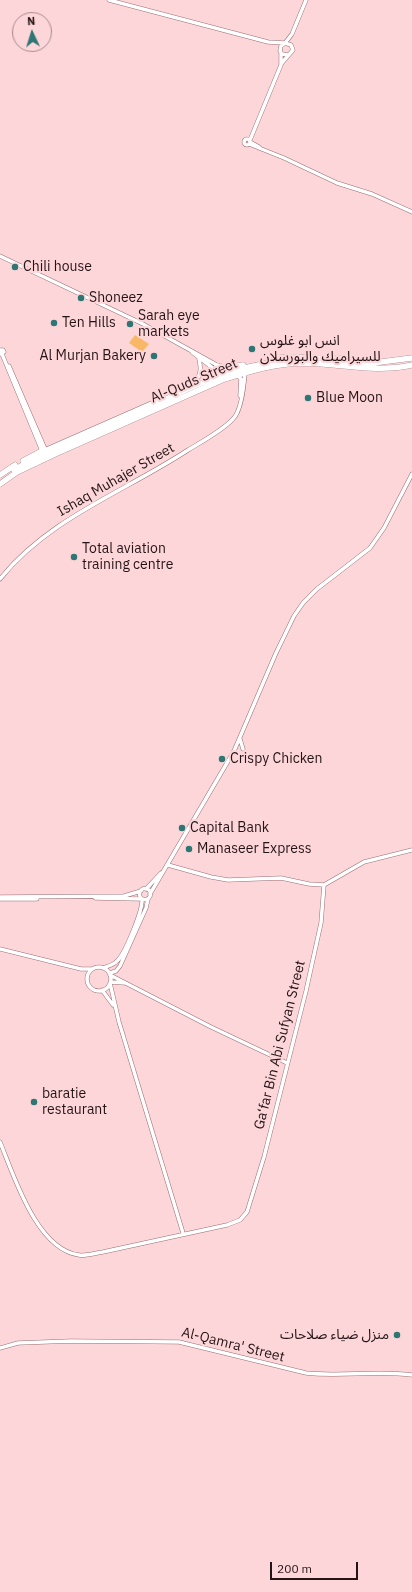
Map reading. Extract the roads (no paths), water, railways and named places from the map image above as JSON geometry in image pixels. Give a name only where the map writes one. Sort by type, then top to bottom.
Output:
[{"type":"highway","points":[[217,366],[235,367],[272,358],[290,357],[354,359],[367,360],[373,363]]},
{"type":"highway","name":"Al-Quds Street","points":[[0,479],[15,469],[46,453],[223,377],[262,364],[284,361],[373,363],[412,358]]},
{"type":"highway","points":[[402,360],[401,364],[404,366]]},
{"type":"highway","name":"Al-Quds Street","points":[[0,484],[17,472],[48,457],[223,377],[291,363],[377,368],[412,365]]},
{"type":"highway","points":[[0,475],[44,450]]},
{"type":"street","points":[[109,0],[268,42],[292,45]]},
{"type":"street","points":[[281,65],[280,48],[292,34],[306,0]]},
{"type":"street","points":[[292,34],[292,52],[281,65],[249,141],[337,183],[372,194],[411,212]]},
{"type":"street","points":[[268,42],[281,52],[288,55]]},
{"type":"street","points":[[0,256],[143,324],[217,366],[223,377]]},
{"type":"street","points":[[192,352],[223,377]]},
{"type":"street","points":[[1,353],[44,450],[191,385],[199,375],[201,368],[199,359]]},
{"type":"street","name":"Ishaq Muhajer Street","points":[[0,579],[26,550],[72,516],[172,461],[233,419],[244,390],[245,372]]},
{"type":"street","name":"Ishaq Muhajer Street","points":[[237,375],[241,379],[240,399]]},
{"type":"street","points":[[110,974],[116,971],[122,962],[146,908],[150,894],[203,806],[240,739],[276,653],[297,610],[317,589],[370,548],[384,528],[412,474]]},
{"type":"street","points":[[240,739],[243,749]]},
{"type":"street","points":[[168,865],[222,879],[245,881],[281,878],[309,884],[324,885],[361,863],[412,850]]},
{"type":"street","points":[[0,898],[124,896],[146,889],[165,870]]},
{"type":"street","name":"Ga‘far Bin Abi Sufyan Street","points":[[183,1233],[237,1222],[243,1218],[248,1209],[266,1150],[306,991],[321,923],[324,885]]},
{"type":"street","points":[[146,889],[150,894]]},
{"type":"street","points":[[0,949],[81,969],[103,968],[115,964],[120,958],[141,910],[141,891]]},
{"type":"street","points":[[0,898],[148,899]]},
{"type":"street","points":[[103,968],[110,974],[211,1027],[287,1063]]},
{"type":"street","points":[[81,969],[88,976],[88,981],[92,988],[102,990],[115,1007]]},
{"type":"street","points":[[88,976],[93,969]]},
{"type":"street","points":[[0,1142],[39,1228],[50,1241],[68,1252],[85,1255],[183,1233],[157,1151],[115,1007],[110,983],[110,974]]},
{"type":"street","points":[[102,990],[110,983],[128,983]]},
{"type":"street","name":"Al-Qamra' Street","points":[[0,1348],[18,1343],[71,1341],[179,1342],[306,1373],[375,1372],[412,1375]]},
{"type":"place","name":"Chili house","points":[[15,267]]},
{"type":"place","name":"Shoneez","points":[[81,298]]},
{"type":"place","name":"Ten Hills","points":[[54,323]]},
{"type":"place","name":"Sarah eye markets","points":[[130,324]]},
{"type":"place","name":"انس ابو غلوس للسيراميك والبورسلان","points":[[252,349]]},
{"type":"place","name":"Al Murjan Bakery","points":[[154,356]]},
{"type":"place","name":"Blue Moon","points":[[308,398]]},
{"type":"place","name":"Total aviation training centre","points":[[74,557]]},
{"type":"place","name":"Crispy Chicken","points":[[222,759]]},
{"type":"place","name":"Capital Bank","points":[[182,828]]},
{"type":"place","name":"Manaseer Express","points":[[189,849]]},
{"type":"place","name":"baratie restaurant","points":[[34,1102]]},
{"type":"place","name":"منزل ضياء صلاحات","points":[[397,1335]]}]
